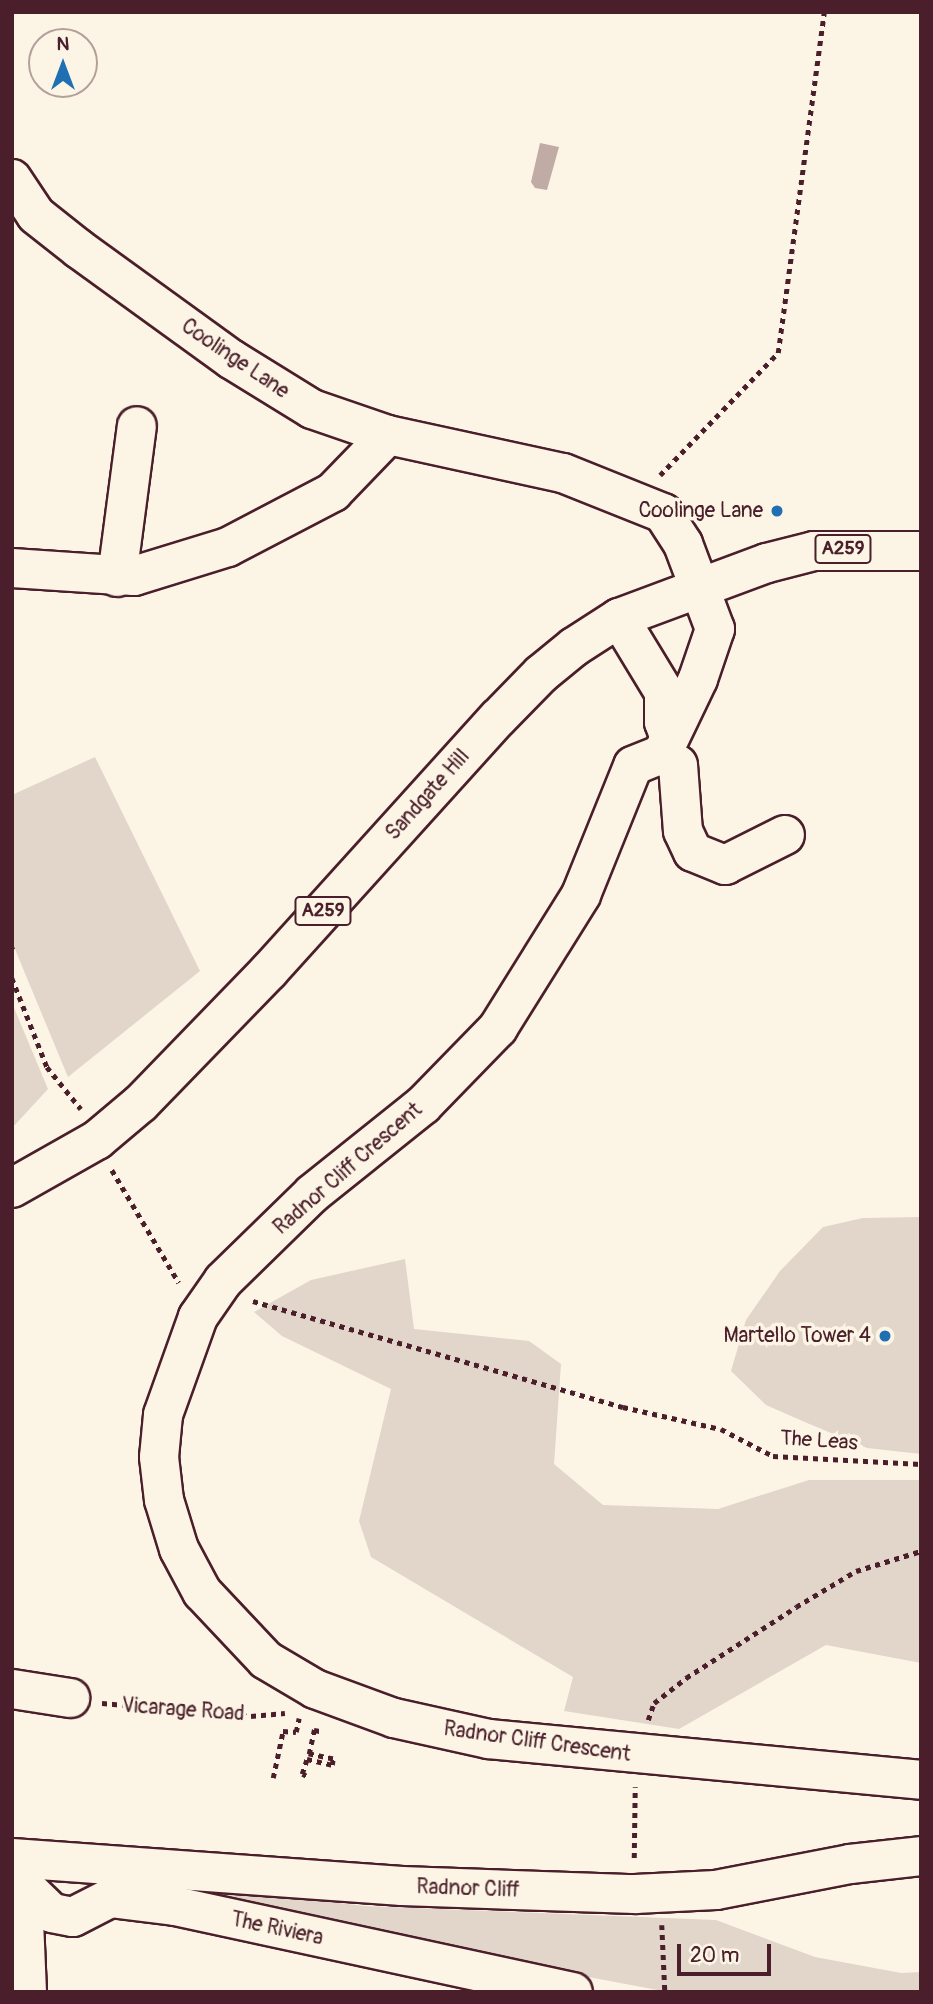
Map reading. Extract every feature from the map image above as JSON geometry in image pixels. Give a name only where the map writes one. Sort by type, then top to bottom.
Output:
[{"type":"main road","name":"Coolinge Lane","points":[[12,179],[22,217],[231,359],[312,409],[388,435],[564,473],[632,498],[674,524],[700,585]]},
{"type":"main road","points":[[117,577],[137,426]]},
{"type":"main road","points":[[12,568],[117,577],[228,547],[333,492],[388,435]]},
{"type":"main road","name":"Sandgate Hill","points":[[12,1188],[97,1140],[141,1102],[269,971],[541,674],[620,618],[700,585],[814,551],[921,551]]},
{"type":"main road","points":[[666,745],[714,636],[700,585]]},
{"type":"main road","points":[[620,618],[664,692],[666,745],[678,765],[683,831],[693,852],[725,864],[785,835]]},
{"type":"main road","name":"Radnor Cliff Crescent","points":[[666,745],[633,766],[581,895],[498,1028],[423,1105],[312,1194],[223,1281],[198,1317],[163,1415],[159,1457],[164,1500],[179,1549],[202,1592],[266,1660],[344,1706],[489,1739],[921,1780]]},
{"type":"main road","points":[[12,1689],[70,1698]]},
{"type":"main road","name":"Radnor Cliff","points":[[12,1859],[402,1886],[647,1894],[716,1890],[850,1864],[921,1856]]},
{"type":"main road","name":"The Riviera","points":[[12,1859],[16,1878],[32,1898],[52,1913],[73,1917],[110,1898],[175,1906],[573,1992]]},
{"type":"main road","points":[[27,1992],[24,1921],[32,1898]]},
{"type":"path","points":[[690,447],[778,353],[824,12]]},
{"type":"path","points":[[12,978],[47,1067],[86,1115],[97,1140],[198,1317]]},
{"type":"path","name":"The Leas","points":[[223,1281],[254,1302],[623,1407],[721,1429],[773,1456],[921,1464]]},
{"type":"path","points":[[654,1703],[856,1571],[921,1551]]},
{"type":"path","name":"Vicarage Road","points":[[70,1698],[131,1708],[251,1716],[344,1706]]},
{"type":"path","points":[[306,1776],[302,1774],[307,1759],[332,1765],[333,1759],[309,1754],[314,1730],[330,1732],[344,1706]]},
{"type":"path","points":[[273,1778],[283,1731],[296,1732],[300,1712]]},
{"type":"path","points":[[634,1788],[647,1894],[665,1992]]},
{"type":"shaded area","points":[[540,143],[559,147],[547,190],[535,188],[531,182]]},
{"type":"shaded area","points":[[95,757],[200,971],[68,1077],[12,942],[12,795]]},
{"type":"shaded area","points":[[12,1003],[48,1089],[12,1128]]},
{"type":"shaded area","points":[[921,1217],[921,1454],[867,1448],[807,1423],[766,1405],[731,1371],[746,1320],[780,1271],[823,1227],[863,1218]]},
{"type":"shaded area","points":[[405,1259],[414,1329],[529,1341],[561,1364],[554,1464],[603,1505],[718,1509],[809,1480],[921,1480],[921,1663],[826,1645],[679,1729],[564,1711],[573,1677],[371,1557],[359,1521],[391,1389],[282,1336],[254,1312],[311,1280]]},
{"type":"shaded area","points":[[119,1878],[365,1906],[716,1920],[815,1957],[901,1973],[921,1972],[921,1992],[668,1992],[388,1939]]},
{"type":"place","name":"Coolinge Lane","points":[[777,511]]},
{"type":"place","name":"Martello Tower 4","points":[[885,1336]]}]
